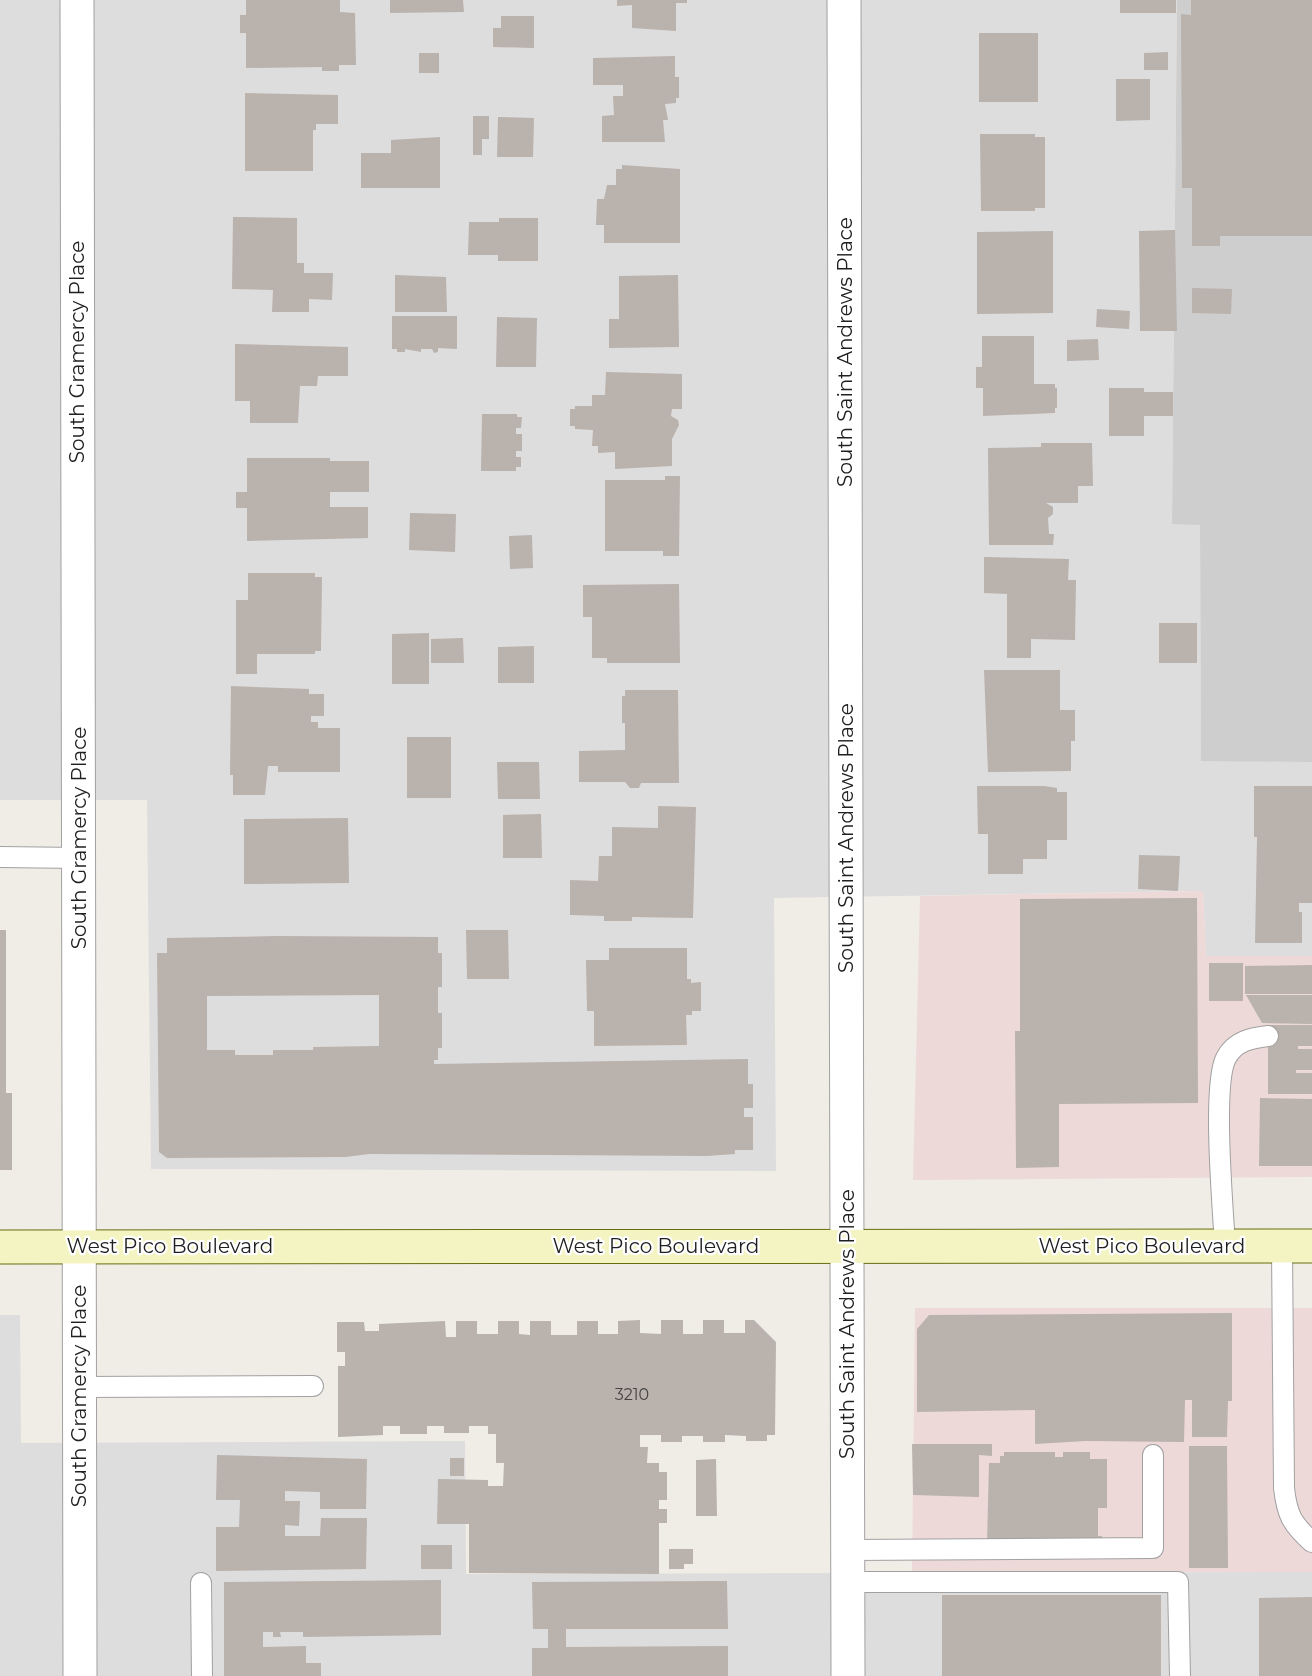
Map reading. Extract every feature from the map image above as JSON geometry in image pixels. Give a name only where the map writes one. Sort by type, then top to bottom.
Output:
[{"type":"main road","name":"West Pico Boulevard","points":[[0,1247],[1297,1246]]},
{"type":"street","name":"South Gramercy Place","points":[[77,0],[80,1676]]},
{"type":"street","name":"South Saint Andrews Place","points":[[844,0],[848,1676]]},
{"type":"lane","points":[[0,856],[79,858]]},
{"type":"lane","points":[[1225,1246],[1219,1085],[1226,1057],[1243,1040],[1268,1036]]},
{"type":"lane","points":[[1297,1246],[1284,1488],[1286,1508],[1294,1527],[1312,1542]]},
{"type":"lane","points":[[79,1388],[313,1386]]},
{"type":"lane","points":[[847,1550],[1153,1548],[1153,1455]]},
{"type":"lane","points":[[848,1582],[1178,1582],[1180,1676]]},
{"type":"lane","points":[[201,1583],[202,1676]]},
{"type":"shaded area","points":[[0,0],[1177,0],[1172,523],[1200,524],[1201,760],[1312,760],[1312,956],[1206,957],[1203,891],[774,898],[776,1171],[151,1169],[147,800],[0,800]]},
{"type":"shaded area","points":[[1177,0],[1312,0],[1312,762],[1201,761],[1200,525],[1172,524]]},
{"type":"shaded area","points":[[1203,891],[1206,956],[1312,956],[1312,1177],[913,1180],[920,896]]},
{"type":"shaded area","points":[[915,1308],[1312,1308],[1312,1572],[912,1572]]},
{"type":"shaded area","points":[[0,1315],[20,1315],[21,1443],[465,1441],[466,1574],[1312,1572],[1312,1676],[0,1676]]},
{"type":"building","points":[[246,0],[340,0],[340,12],[355,13],[356,65],[339,65],[339,71],[322,71],[322,67],[246,68],[246,33],[240,33],[240,15],[246,15]]},
{"type":"building","points":[[390,0],[463,0],[464,12],[390,13]]},
{"type":"building","points":[[617,0],[687,0],[687,3],[676,3],[676,31],[632,28],[632,5],[617,6]]},
{"type":"building","points":[[1120,0],[1176,0],[1176,13],[1120,13]]},
{"type":"building","points":[[1191,0],[1312,0],[1312,236],[1220,236],[1220,246],[1192,246],[1192,188],[1182,188],[1181,14],[1191,15]]},
{"type":"building","points":[[501,16],[534,16],[534,48],[493,47],[493,28],[501,28]]},
{"type":"building","points":[[979,33],[1038,33],[1038,102],[979,102]]},
{"type":"building","points":[[1168,52],[1168,70],[1144,70],[1144,53]]},
{"type":"building","points":[[419,53],[439,53],[439,73],[419,73]]},
{"type":"building","points":[[675,56],[675,77],[679,77],[679,98],[676,98],[676,103],[665,104],[668,120],[663,120],[665,142],[602,142],[602,116],[614,115],[613,96],[623,96],[623,85],[593,85],[593,58]]},
{"type":"building","points":[[1116,79],[1150,79],[1150,120],[1116,121]]},
{"type":"building","points":[[245,93],[338,95],[338,124],[316,124],[316,130],[313,130],[313,171],[245,171]]},
{"type":"building","points":[[473,116],[489,116],[489,139],[482,139],[482,155],[473,155]]},
{"type":"building","points":[[498,117],[534,118],[533,157],[497,157]]},
{"type":"building","points":[[980,134],[1035,134],[1035,137],[1045,137],[1045,208],[1035,208],[1035,211],[981,211]]},
{"type":"building","points":[[440,137],[440,188],[361,188],[361,153],[391,153],[391,140]]},
{"type":"building","points":[[622,165],[680,169],[680,243],[604,243],[604,225],[596,225],[597,199],[604,199],[607,185],[616,185],[616,169],[622,169]]},
{"type":"building","points":[[233,217],[297,218],[297,263],[304,263],[304,273],[333,273],[332,300],[309,299],[309,312],[272,312],[273,290],[232,289]]},
{"type":"building","points":[[499,218],[538,218],[538,261],[498,261],[498,255],[468,255],[469,222],[499,222]]},
{"type":"building","points":[[1175,230],[1177,331],[1140,331],[1139,231]]},
{"type":"building","points":[[1053,231],[1053,313],[977,314],[977,232]]},
{"type":"building","points":[[395,275],[446,277],[447,312],[395,312]]},
{"type":"building","points":[[678,275],[679,347],[609,348],[609,319],[619,319],[619,276]]},
{"type":"building","points":[[1192,288],[1232,289],[1231,314],[1192,313]]},
{"type":"building","points":[[1097,309],[1130,311],[1129,329],[1096,327]]},
{"type":"building","points":[[392,316],[457,316],[457,349],[438,348],[438,352],[434,353],[432,349],[421,349],[421,352],[405,349],[405,352],[397,352],[397,349],[392,349]]},
{"type":"building","points":[[497,317],[537,318],[536,367],[496,367]]},
{"type":"building","points":[[982,336],[1034,336],[1034,384],[1055,384],[1057,408],[1055,408],[1055,413],[983,416],[983,388],[976,388],[976,367],[982,367]]},
{"type":"building","points":[[1098,339],[1099,360],[1067,361],[1067,340]]},
{"type":"building","points":[[235,344],[348,347],[348,376],[318,376],[317,386],[300,386],[298,423],[250,423],[250,401],[235,401]]},
{"type":"building","points":[[606,372],[682,374],[682,409],[672,409],[671,416],[678,420],[679,425],[672,439],[672,466],[615,469],[615,452],[598,453],[598,446],[592,446],[593,430],[575,429],[575,426],[570,426],[570,409],[575,409],[575,406],[592,406],[592,395],[605,395]]},
{"type":"building","points":[[1109,388],[1144,388],[1144,392],[1173,392],[1173,416],[1144,416],[1144,436],[1109,436]]},
{"type":"building","points":[[482,414],[517,414],[517,417],[522,417],[521,428],[516,428],[516,434],[522,434],[522,451],[516,451],[516,457],[521,457],[521,467],[516,467],[516,471],[481,471]]},
{"type":"building","points":[[1041,443],[1092,443],[1093,486],[1078,486],[1078,503],[1046,503],[1053,507],[1053,514],[1048,518],[1049,534],[1054,534],[1053,545],[989,545],[988,448],[1041,447]]},
{"type":"building","points":[[247,458],[330,458],[330,461],[369,461],[369,492],[330,492],[330,507],[368,507],[368,538],[247,541],[247,508],[236,508],[236,492],[247,492]]},
{"type":"building","points":[[665,476],[680,476],[679,556],[663,556],[663,551],[605,551],[605,480],[665,480]]},
{"type":"building","points":[[410,513],[456,514],[455,552],[409,550]]},
{"type":"building","points":[[532,535],[533,568],[510,569],[509,536]]},
{"type":"building","points":[[984,557],[1069,559],[1068,580],[1076,580],[1075,640],[1031,639],[1031,658],[1007,658],[1007,594],[984,593]]},
{"type":"building","points":[[248,573],[315,573],[315,577],[322,577],[321,651],[315,651],[315,654],[257,654],[257,674],[236,674],[236,600],[248,600]]},
{"type":"building","points":[[679,584],[680,663],[607,663],[607,658],[592,658],[592,617],[583,617],[583,585]]},
{"type":"building","points":[[1159,623],[1197,623],[1197,663],[1159,663]]},
{"type":"building","points":[[429,633],[429,684],[392,684],[392,634]]},
{"type":"building","points":[[463,638],[464,663],[431,663],[431,639]]},
{"type":"building","points":[[534,646],[534,683],[498,683],[498,647]]},
{"type":"building","points":[[984,670],[1060,670],[1060,710],[1075,710],[1075,741],[1071,741],[1071,771],[988,772]]},
{"type":"building","points":[[231,686],[309,689],[309,694],[324,694],[324,716],[311,716],[311,722],[318,722],[318,728],[340,728],[340,772],[278,772],[278,766],[268,766],[265,795],[233,795],[233,775],[230,775]]},
{"type":"building","points":[[625,690],[678,690],[679,783],[641,783],[639,788],[630,788],[625,782],[579,782],[579,751],[625,750],[622,696],[625,696]]},
{"type":"building","points":[[407,737],[451,737],[451,798],[407,798]]},
{"type":"building","points":[[497,762],[539,762],[540,799],[498,799]]},
{"type":"building","points":[[977,786],[1044,786],[1057,788],[1057,792],[1067,792],[1067,840],[1047,840],[1047,859],[1023,859],[1023,874],[988,874],[988,834],[978,834]]},
{"type":"building","points":[[1254,786],[1312,786],[1312,903],[1299,903],[1299,912],[1302,912],[1302,943],[1255,943],[1257,837],[1254,837]]},
{"type":"building","points":[[658,806],[696,807],[693,918],[632,917],[632,921],[604,921],[604,916],[570,915],[570,880],[598,881],[599,856],[612,856],[612,827],[658,828]]},
{"type":"building","points":[[541,814],[542,858],[503,858],[503,815]]},
{"type":"building","points":[[348,818],[349,883],[244,884],[244,819]]},
{"type":"building","points":[[1139,855],[1180,856],[1178,891],[1138,889]]},
{"type":"building","points":[[1197,898],[1198,1103],[1059,1104],[1059,1167],[1016,1168],[1015,1031],[1020,1031],[1020,899]]},
{"type":"building","points":[[0,930],[6,930],[6,1093],[12,1093],[12,1170],[0,1170]]},
{"type":"building","points":[[466,930],[508,930],[509,979],[467,979]]},
{"type":"building","points":[[438,937],[438,953],[442,953],[442,987],[438,987],[438,1013],[442,1013],[442,1048],[438,1048],[438,1060],[434,1060],[434,1064],[748,1059],[748,1084],[753,1084],[753,1108],[744,1108],[744,1117],[753,1117],[753,1150],[735,1150],[735,1154],[707,1156],[369,1154],[345,1157],[167,1158],[159,1152],[157,953],[167,953],[167,938]],"holes":[[[379,995],[379,1046],[273,1050],[273,1055],[235,1055],[235,1050],[207,1050],[207,996]]]},
{"type":"building","points":[[609,948],[687,948],[687,979],[691,979],[691,983],[701,982],[701,1011],[692,1011],[692,1015],[686,1015],[687,1045],[594,1046],[594,1011],[587,1011],[586,960],[609,960]]},
{"type":"building","points":[[1209,963],[1243,963],[1243,1001],[1209,1001]]},
{"type":"building","points":[[1312,965],[1312,994],[1245,994],[1245,966]]},
{"type":"building","points":[[1246,995],[1312,995],[1312,1024],[1262,1023]]},
{"type":"building","points":[[1268,1025],[1312,1025],[1312,1046],[1298,1046],[1298,1049],[1312,1049],[1312,1070],[1296,1070],[1296,1073],[1312,1073],[1312,1094],[1268,1094]]},
{"type":"building","points":[[1260,1098],[1312,1099],[1312,1166],[1259,1166]]},
{"type":"building","points":[[1232,1313],[1232,1401],[1228,1401],[1227,1437],[1192,1437],[1192,1400],[1185,1400],[1184,1442],[1086,1441],[1035,1444],[1035,1410],[917,1412],[917,1329],[929,1315]]},
{"type":"building","points":[[640,1320],[640,1333],[661,1334],[661,1320],[683,1320],[683,1334],[703,1334],[703,1320],[724,1320],[724,1333],[745,1333],[745,1320],[754,1320],[776,1342],[775,1435],[767,1435],[767,1441],[746,1441],[746,1436],[725,1435],[725,1442],[703,1442],[703,1436],[682,1436],[682,1442],[661,1442],[661,1435],[640,1435],[640,1447],[648,1447],[647,1463],[659,1463],[659,1472],[667,1472],[667,1500],[659,1500],[659,1509],[667,1509],[667,1523],[659,1523],[659,1574],[469,1573],[469,1524],[437,1524],[438,1479],[488,1480],[488,1486],[503,1486],[504,1463],[496,1463],[496,1434],[488,1434],[488,1426],[469,1426],[469,1433],[444,1433],[444,1426],[427,1426],[427,1434],[400,1434],[400,1426],[383,1426],[383,1435],[338,1437],[338,1366],[345,1366],[345,1352],[337,1352],[337,1322],[364,1322],[365,1331],[379,1331],[379,1324],[445,1321],[446,1337],[456,1337],[456,1321],[477,1321],[477,1334],[498,1334],[498,1321],[519,1321],[519,1334],[530,1335],[530,1321],[551,1321],[551,1335],[577,1335],[577,1321],[598,1321],[598,1334],[618,1334],[618,1321]]},
{"type":"building","points":[[912,1444],[992,1444],[992,1456],[979,1455],[979,1497],[913,1495]]},
{"type":"building","points":[[1189,1446],[1227,1446],[1228,1568],[1189,1568]]},
{"type":"building","points":[[1004,1452],[1055,1452],[1055,1457],[1063,1457],[1063,1452],[1090,1452],[1090,1459],[1107,1459],[1107,1508],[1098,1508],[1098,1536],[1102,1536],[1102,1543],[987,1544],[989,1463],[1000,1463],[1000,1456],[1004,1456]]},
{"type":"building","points":[[217,1455],[367,1459],[366,1509],[320,1509],[320,1492],[285,1491],[285,1501],[300,1501],[299,1526],[285,1525],[285,1536],[320,1536],[321,1518],[367,1518],[366,1569],[216,1571],[216,1527],[239,1527],[240,1500],[216,1500]]},
{"type":"building","points":[[450,1458],[464,1458],[464,1476],[450,1476]]},
{"type":"building","points":[[716,1459],[717,1516],[696,1516],[696,1460]]},
{"type":"building","points":[[421,1545],[452,1545],[452,1569],[421,1569]]},
{"type":"building","points":[[669,1549],[693,1549],[693,1564],[684,1564],[684,1569],[669,1569]]},
{"type":"building","points":[[441,1580],[441,1635],[303,1637],[303,1632],[280,1632],[281,1637],[273,1637],[273,1632],[263,1632],[263,1647],[306,1646],[306,1663],[321,1663],[321,1676],[224,1676],[224,1582]]},
{"type":"building","points":[[727,1581],[728,1629],[566,1629],[566,1647],[728,1646],[728,1676],[532,1676],[532,1648],[548,1648],[548,1629],[533,1629],[532,1582]]},
{"type":"building","points":[[942,1595],[1161,1595],[1161,1676],[942,1676]]},
{"type":"building","points":[[1312,1597],[1312,1676],[1259,1676],[1259,1598]]}]
